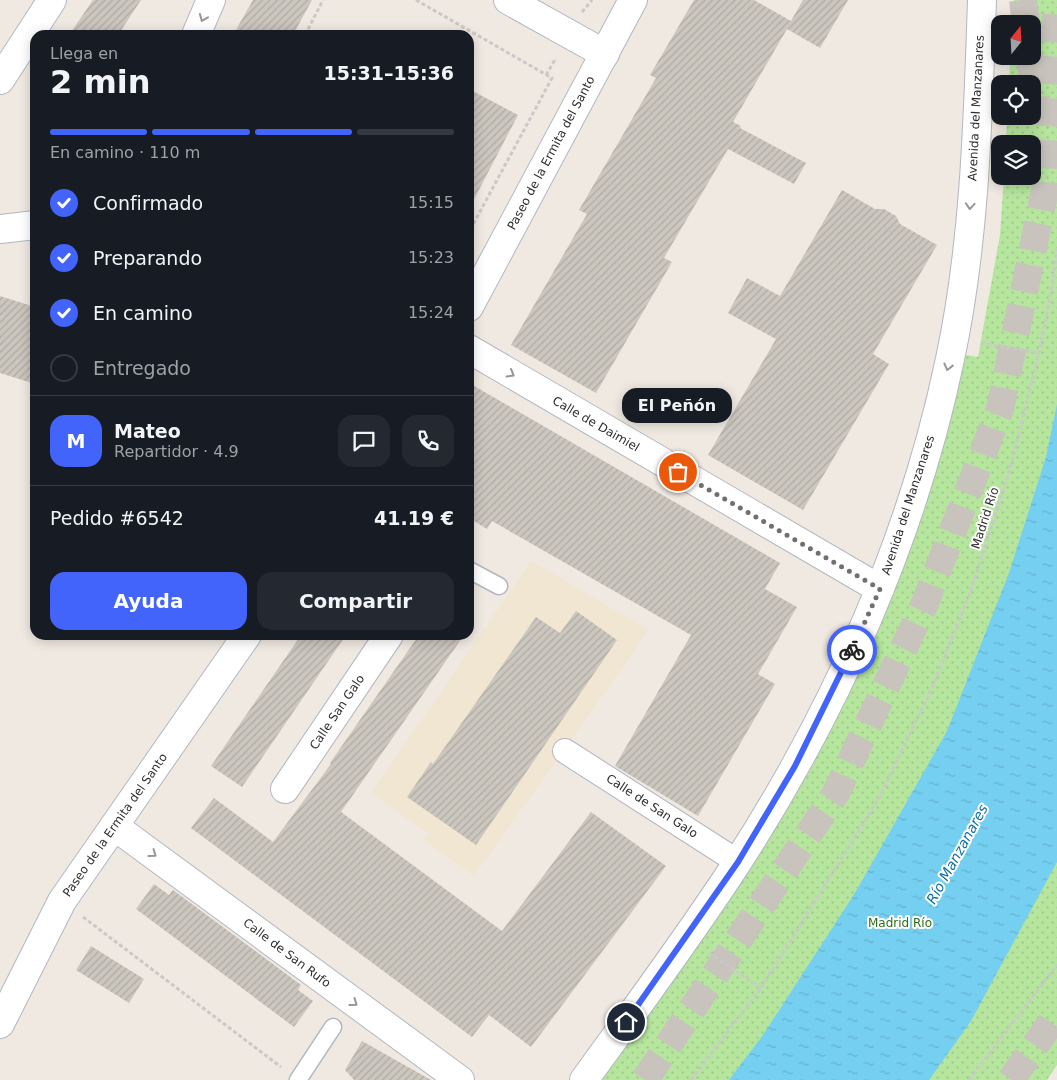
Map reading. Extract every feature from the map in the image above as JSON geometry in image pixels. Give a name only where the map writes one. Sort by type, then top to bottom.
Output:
[{"type":"street","points":[[32,30],[52,0]]},
{"type":"street","points":[[198,30],[210,0]]},
{"type":"street","points":[[508,0],[605,54]]},
{"type":"street","name":"Paseo de la Ermita del Santo","points":[[474,298],[633,0]]},
{"type":"street","name":"Avenida del Manzanares","points":[[584,1080],[738,862],[795,766],[839,678],[880,589],[926,457],[950,358],[967,252],[980,74],[982,0]]},
{"type":"street","points":[[0,80],[30,34]]},
{"type":"street","points":[[0,229],[30,226]]},
{"type":"street","name":"Calle de Daimiel","points":[[474,352],[880,589]]},
{"type":"street","name":"Paseo de la Ermita del Santo","points":[[0,1024],[62,901],[244,640]]},
{"type":"street","name":"Calle San Galo","points":[[285,789],[386,640]]},
{"type":"street","name":"Calle de San Galo","points":[[565,750],[738,862]]},
{"type":"street","name":"Calle de San Rufo","points":[[114,826],[460,1080]]},
{"type":"lane","points":[[474,573],[499,586]]},
{"type":"lane","points":[[298,1080],[333,1027]]},
{"type":"path","points":[[308,30],[323,0]]},
{"type":"path","points":[[416,0],[468,30]]},
{"type":"path","points":[[474,33],[552,78],[474,223]]},
{"type":"path","name":"Madrid Río","points":[[691,1080],[761,988],[878,800],[932,688],[970,593],[1006,483],[1039,353],[1057,249]]},
{"type":"path","points":[[974,342],[1039,353]]},
{"type":"path","points":[[62,901],[298,1080]]},
{"type":"path","points":[[702,948],[761,988]]},
{"type":"path","points":[[969,1080],[1057,964]]},
{"type":"shaded area","points":[[531,561],[649,630],[474,876],[424,840],[429,834],[371,793]]},
{"type":"green space","name":"Madrid Río","points":[[1014,0],[1057,0],[1057,1065],[1047,1080],[597,1080],[890,595],[940,459],[966,355],[978,357],[1000,235],[1003,185],[1041,185],[1041,135],[1006,135],[1007,125],[1041,125],[1041,75],[1009,75],[1010,65],[1041,65],[1041,15],[1013,15]]},
{"type":"water","name":"Río Manzanares","points":[[1057,404],[1057,862],[971,1021],[929,1080],[729,1080],[763,1035],[855,893],[947,731],[1009,573],[1046,457]]},
{"type":"building","points":[[93,0],[141,0],[121,30],[72,30]]},
{"type":"building","points":[[253,0],[312,0],[296,30],[236,30]]},
{"type":"building","points":[[694,0],[754,0],[791,21],[803,0],[848,0],[820,48],[787,29],[733,122],[741,126],[740,128],[806,163],[794,184],[728,149],[664,258],[672,262],[596,393],[511,345],[587,214],[579,210],[656,78],[650,75]]},
{"type":"building","points":[[474,92],[518,115],[474,199]]},
{"type":"building","points":[[842,190],[875,209],[884,209],[896,216],[900,224],[937,245],[873,354],[889,364],[803,510],[708,455],[776,339],[728,313],[747,278],[780,296]]},
{"type":"building","points":[[0,296],[30,305],[30,382],[0,373]]},
{"type":"building","points":[[474,386],[780,563],[765,589],[797,607],[758,674],[775,684],[698,816],[615,766],[691,635],[492,521],[487,529],[474,521]]},
{"type":"building","points":[[576,611],[617,640],[476,845],[407,797],[431,762],[433,764],[536,617],[560,633]]},
{"type":"building","points":[[298,640],[343,640],[242,787],[211,766]]},
{"type":"building","points":[[416,640],[461,640],[341,812],[502,931],[591,812],[666,866],[531,1047],[489,1015],[472,1037],[191,828],[214,798],[273,842]]},
{"type":"building","points":[[154,884],[169,895],[173,890],[301,985],[298,990],[313,1001],[294,1027],[136,909]]},
{"type":"building","points":[[91,946],[144,979],[129,1003],[76,970]]},
{"type":"building","points":[[362,1041],[431,1080],[354,1080],[345,1070]]},
{"type":"tunnel","points":[[1023,0],[1025,15]]},
{"type":"tunnel","points":[[645,1080],[836,793],[925,603],[1000,409],[1046,185],[1057,8]]},
{"type":"tunnel","points":[[1031,65],[1032,75]]},
{"type":"tunnel","points":[[1011,1080],[1057,1014]]},
{"type":"way so far","points":[[678,472],[851,574],[880,589],[852,650]]},
{"type":"place","name":"El Peñón","points":[[678,472]]},
{"type":"route","points":[[626,1022],[738,862],[795,766],[852,650]]}]
